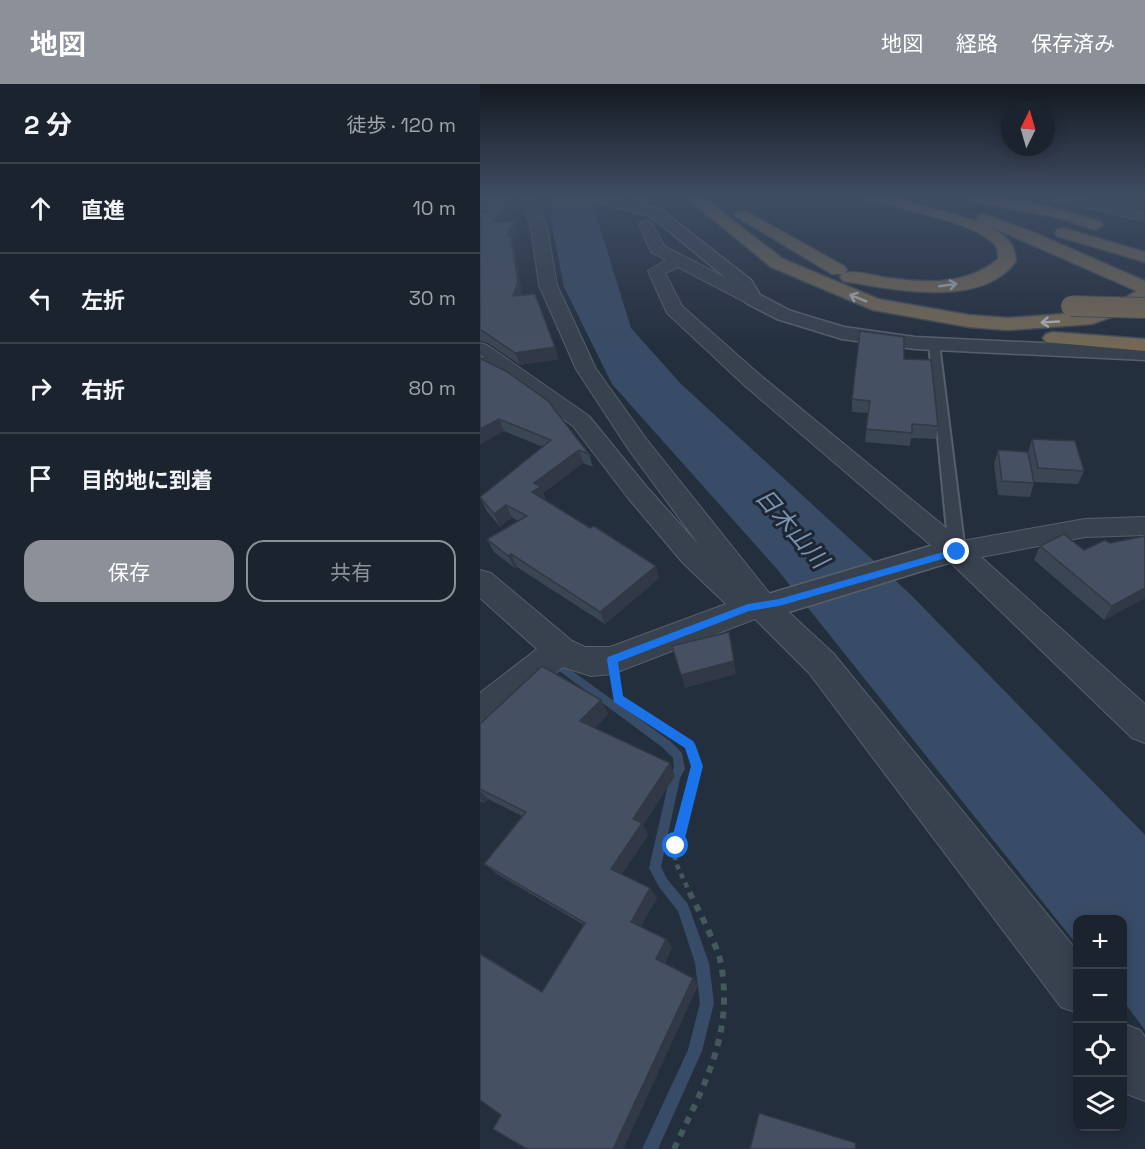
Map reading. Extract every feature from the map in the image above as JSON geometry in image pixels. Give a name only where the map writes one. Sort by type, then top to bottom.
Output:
[{"type":"highway","points":[[758,247],[777,263],[794,287],[828,305],[859,316],[902,326],[954,333],[1108,340],[1145,345]]},
{"type":"highway","points":[[792,247],[849,277],[877,288],[908,295],[966,302]]},
{"type":"highway","points":[[849,277],[905,286],[934,287],[985,278],[1000,269],[1007,261],[1005,247]]},
{"type":"highway","points":[[1052,247],[1145,288]]},
{"type":"highway","points":[[1109,247],[1145,257]]},
{"type":"highway","points":[[777,263],[873,304],[969,321],[1008,324],[1092,318],[1124,306],[1145,294]]},
{"type":"highway","points":[[1036,304],[1145,308]]},
{"type":"street","points":[[542,247],[548,285],[586,369],[638,445],[763,605],[821,663],[1073,985]]},
{"type":"street","points":[[656,247],[784,315],[842,333],[934,344],[1145,354]]},
{"type":"street","points":[[698,247],[745,284],[753,300]]},
{"type":"street","points":[[679,260],[656,271],[674,309],[947,554],[1145,727]]},
{"type":"street","points":[[480,349],[581,422],[693,556],[763,605]]},
{"type":"street","points":[[480,581],[560,650],[594,664],[612,660],[763,605],[947,554],[1085,528],[1145,526]]},
{"type":"street","points":[[480,712],[560,650]]},
{"type":"street","points":[[1127,1054],[1145,1076]]},
{"type":"lane","points":[[934,344],[947,554]]},
{"type":"path","points":[[612,660],[618,698],[689,744],[697,766],[676,846],[675,861],[721,962],[723,1016],[712,1069],[674,1149]]},
{"type":"water","name":"日木山川","points":[[556,247],[606,247],[631,328],[681,384],[911,595],[1145,835],[1145,1030],[1127,1006],[1127,915],[1073,915],[1073,940],[777,569],[612,384],[564,287]]},
{"type":"building","points":[[480,247],[513,247],[518,282],[513,296],[535,294],[555,347],[515,353],[480,330]]},
{"type":"building","points":[[860,331],[904,337],[904,359],[931,360],[938,426],[912,424],[912,433],[866,429],[870,401],[852,399]]},
{"type":"building","points":[[480,352],[487,358],[481,359],[506,371],[548,401],[589,454],[579,450],[534,483],[541,487],[532,492],[590,528],[594,526],[656,566],[600,612],[511,554],[508,556],[487,539],[527,516],[506,505],[494,514],[480,497],[551,440],[499,419],[480,429]]},
{"type":"building","points":[[1032,439],[1075,441],[1084,471],[1038,468]]},
{"type":"building","points":[[998,450],[1028,452],[1034,483],[1002,481]]},
{"type":"building","points":[[1064,534],[1084,550],[1105,540],[1110,543],[1145,536],[1145,588],[1112,606],[1040,546]]},
{"type":"building","points":[[729,632],[734,661],[681,675],[672,646]]},
{"type":"building","points":[[542,666],[601,700],[580,721],[670,763],[633,819],[642,823],[611,869],[650,888],[631,922],[666,939],[656,959],[693,978],[613,1149],[527,1149],[493,1129],[501,1115],[480,1100],[480,954],[542,992],[585,923],[484,864],[526,812],[480,789],[480,724]]},
{"type":"building","points":[[759,1113],[856,1143],[855,1149],[750,1149]]},
{"type":"waterway","points":[[561,667],[666,744],[678,756],[680,769],[675,776],[655,868],[663,883],[683,907],[702,963],[707,1003],[695,1051],[650,1149]]},
{"type":"route","points":[[676,846],[697,766],[689,744],[618,698],[612,660],[748,608],[779,603],[937,555],[957,552]]}]
